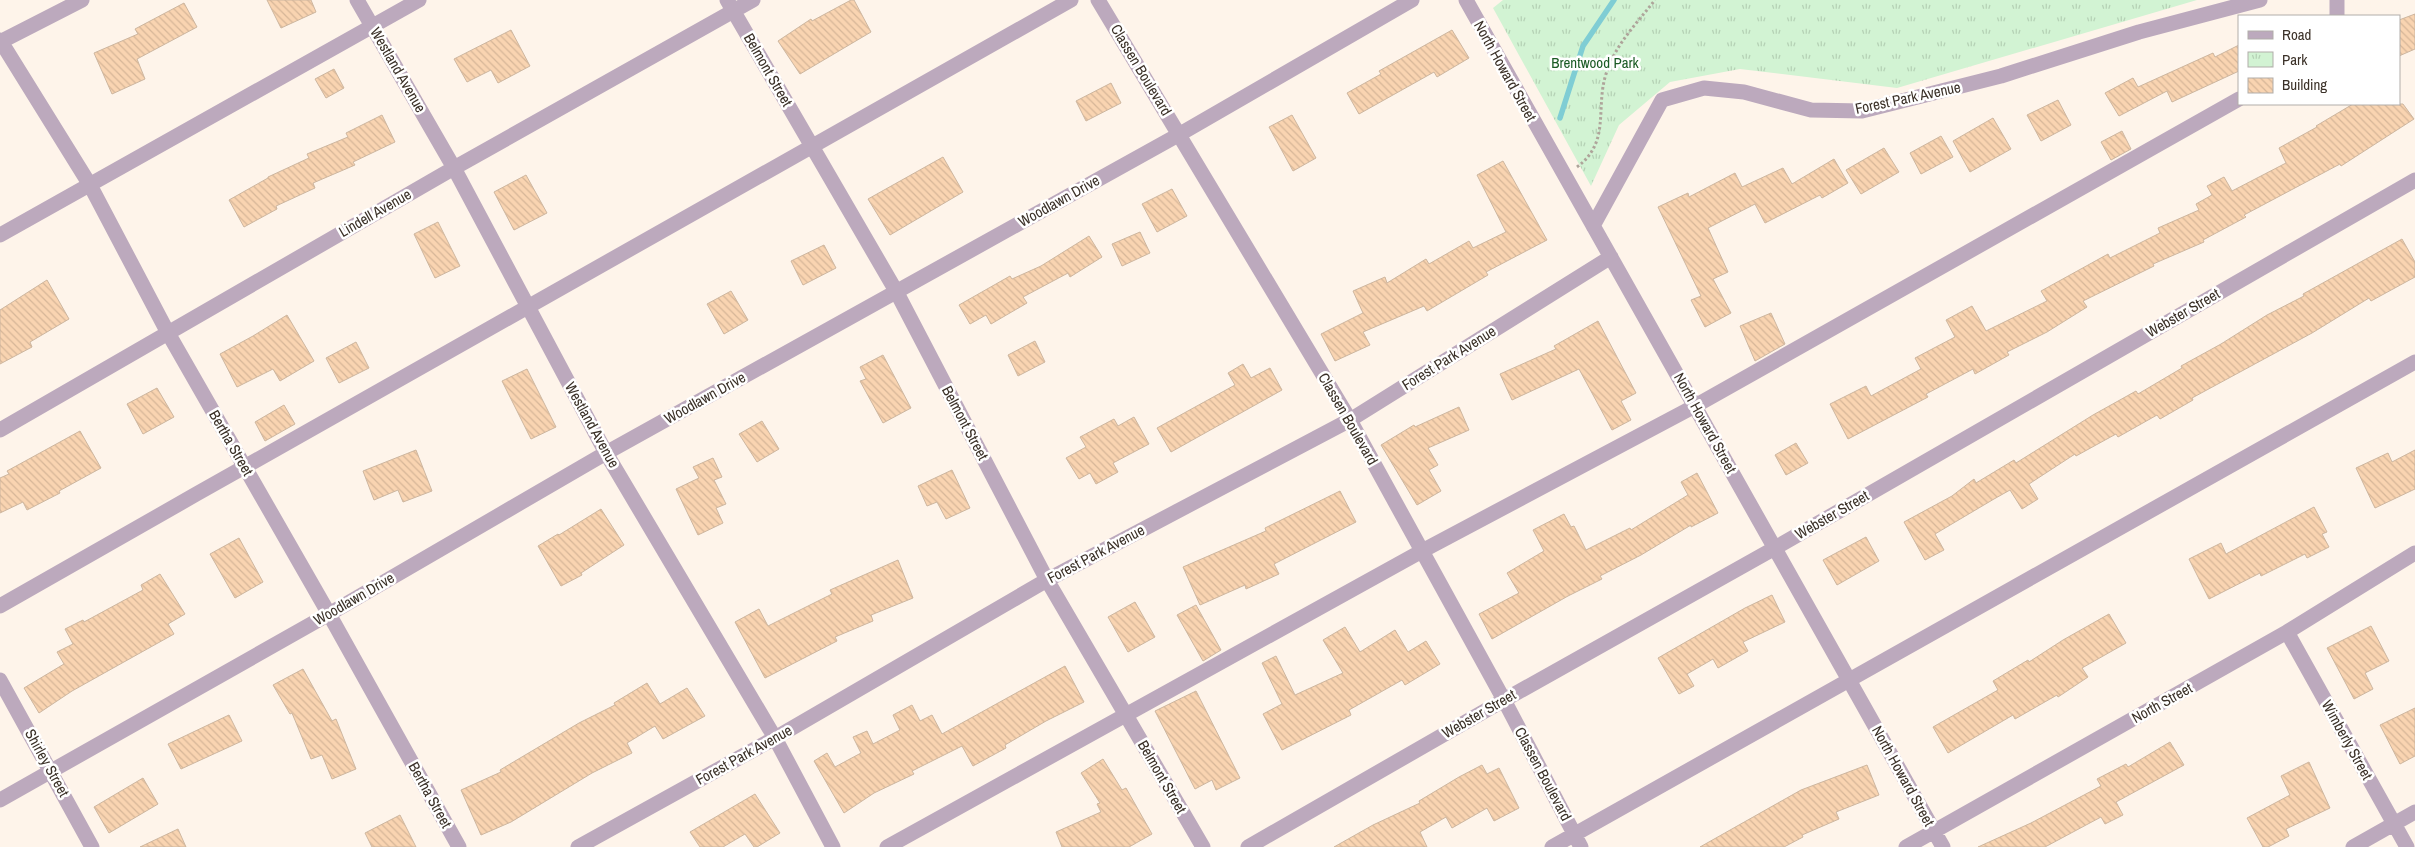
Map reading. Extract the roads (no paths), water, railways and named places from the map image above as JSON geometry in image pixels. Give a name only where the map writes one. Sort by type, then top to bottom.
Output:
[{"type":"street","points":[[0,41],[82,0]]},
{"type":"street","name":"Westland Avenue","points":[[357,0],[454,168],[606,453],[775,738],[833,847]]},
{"type":"street","points":[[0,235],[419,0]]},
{"type":"street","name":"Lindell Avenue","points":[[0,430],[731,6],[753,0]]},
{"type":"street","points":[[0,606],[244,466],[1071,0]]},
{"type":"street","name":"Classen Boulevard","points":[[1098,0],[1350,420],[1504,700],[1578,841]]},
{"type":"street","name":"Woodlawn Drive","points":[[0,800],[329,614],[606,453],[1180,134],[1412,0]]},
{"type":"street","name":"North Howard Street","points":[[1466,0],[1943,847]]},
{"type":"street","name":"Forest Park Avenue","points":[[1593,226],[1662,100],[1704,88],[1744,92],[1811,110],[1862,111],[2001,76],[2139,32],[2260,0]]},
{"type":"street","points":[[2337,0],[2337,15]]},
{"type":"street","name":"Belmont Street","points":[[731,6],[896,291],[1047,580],[1203,847]]},
{"type":"street","name":"Bertha Street","points":[[0,41],[90,185],[168,333],[329,614],[459,847]]},
{"type":"street","points":[[886,847],[1422,551],[1695,406],[2238,101]]},
{"type":"street","name":"Webster Street","points":[[1248,847],[1504,700],[1775,548],[2415,180]]},
{"type":"street","name":"Forest Park Avenue","points":[[578,847],[775,738],[1047,580],[1350,420],[1611,257]]},
{"type":"street","points":[[1552,847],[1578,841],[1849,680],[2415,362]]},
{"type":"street","name":"North Street","points":[[1906,847],[2287,632],[2415,553]]},
{"type":"street","name":"Wimberly Street","points":[[2287,632],[2407,847]]},
{"type":"street","name":"Shirley Street","points":[[0,680],[52,770],[92,847]]},
{"type":"street","points":[[2353,847],[2415,812]]},
{"type":"waterway","points":[[1560,118],[1583,46],[1614,0]]},
{"type":"park label","name":"Brentwood Park","points":[[1595,63]]}]
